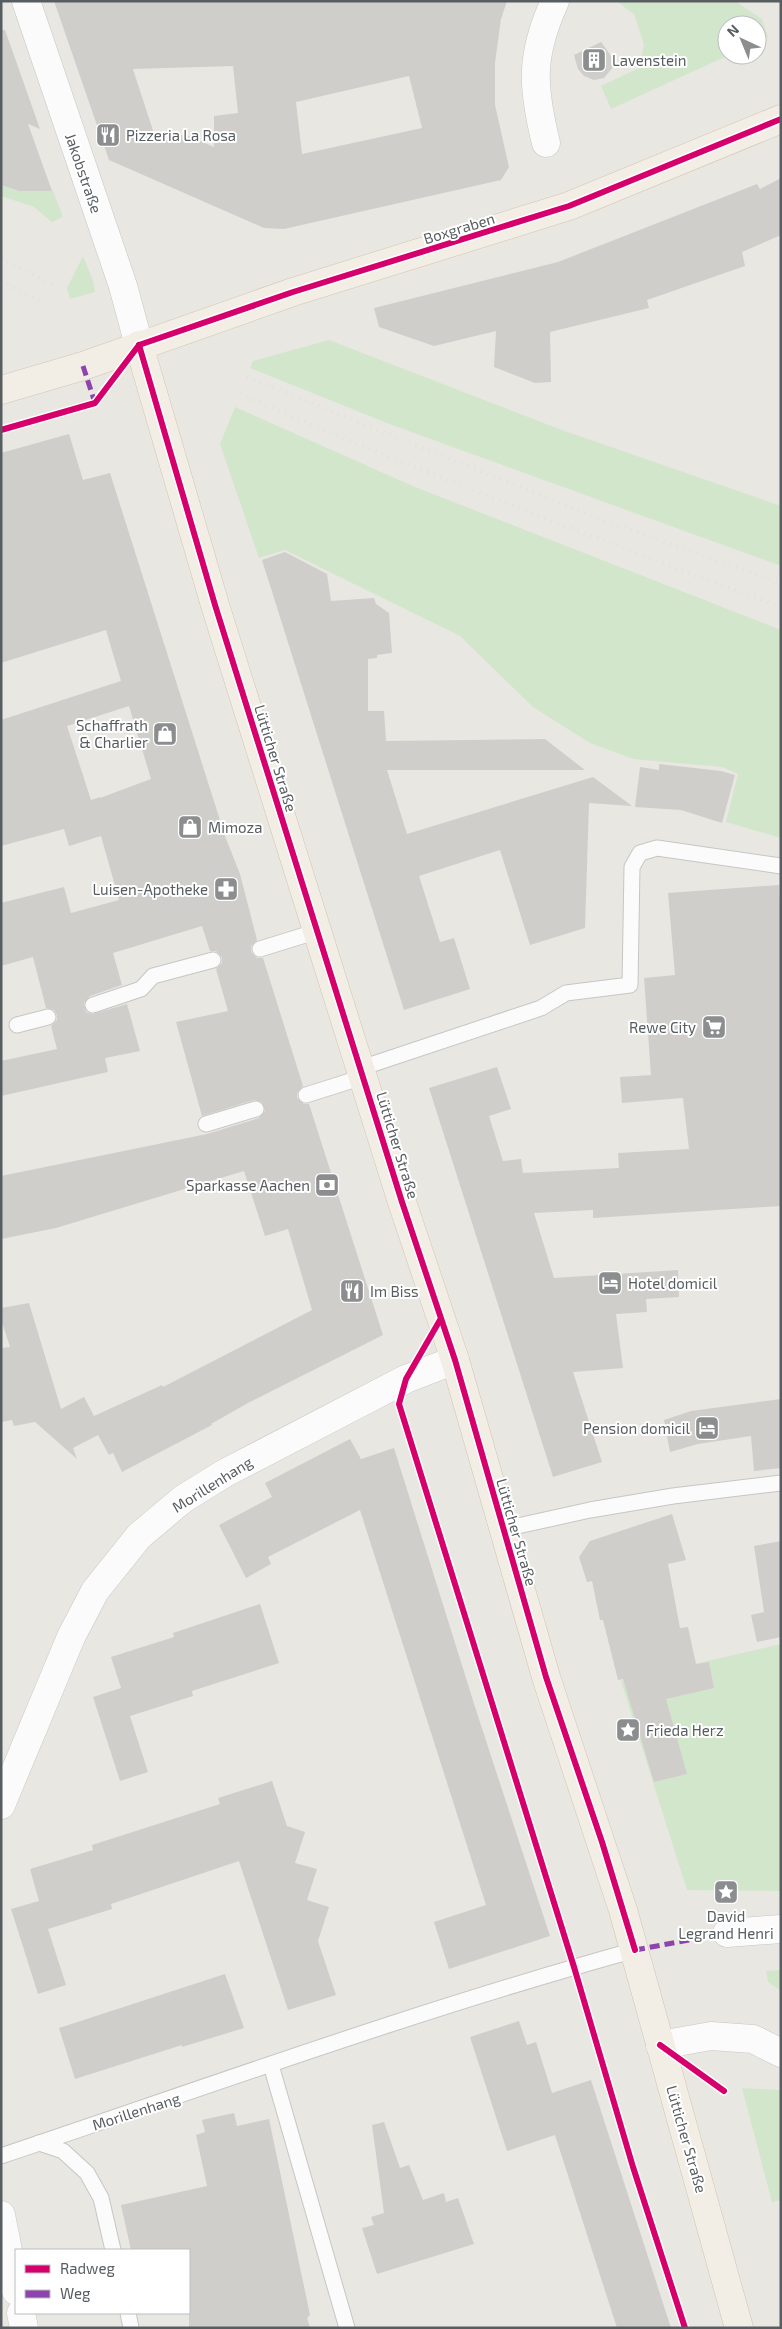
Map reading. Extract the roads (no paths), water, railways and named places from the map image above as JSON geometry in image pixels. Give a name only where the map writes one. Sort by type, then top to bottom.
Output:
[{"type":"main road","name":"Boxgraben","points":[[1,390],[83,366],[284,295],[569,206],[781,119]]},
{"type":"main road","name":"Lütticher Straße","points":[[139,345],[212,596],[362,1073],[455,1360],[546,1677],[602,1842],[635,1950],[739,2328]]},
{"type":"street","name":"Jakobstraße","points":[[26,1],[126,295],[139,345]]},
{"type":"street","points":[[546,143],[537,106],[535,60],[543,26],[555,1]]},
{"type":"street","name":"Morillenhang","points":[[1,1805],[71,1637],[95,1591],[139,1536],[183,1499],[225,1473],[406,1379],[455,1360]]},
{"type":"street","points":[[727,1933],[781,1930]]},
{"type":"street","points":[[660,2045],[711,2036],[753,2039],[781,2053]]},
{"type":"street","points":[[2,2225],[15,2286]]},
{"type":"street","points":[[21,2314],[24,2328]]},
{"type":"lane","points":[[306,1095],[541,1008],[566,993],[630,985],[632,866],[640,853],[657,848],[781,866]]},
{"type":"lane","points":[[260,949],[318,931]]},
{"type":"lane","points":[[92,1005],[141,989],[153,976],[213,960]]},
{"type":"lane","points":[[17,1025],[48,1017]]},
{"type":"lane","points":[[206,1124],[256,1109]]},
{"type":"lane","points":[[504,1529],[590,1510],[664,1497],[781,1483]]},
{"type":"lane","points":[[347,2328],[271,2065],[380,2028],[574,1967],[635,1950]]},
{"type":"lane","name":"Morillenhang","points":[[1,2156],[271,2065]]},
{"type":"lane","points":[[39,2143],[63,2151],[87,2173],[101,2198],[113,2249]]},
{"type":"lane","points":[[128,2314],[131,2328]]},
{"type":"railway","points":[[1,259],[55,286]]},
{"type":"railway","points":[[1,281],[45,304]]},
{"type":"railway","points":[[247,377],[597,518],[781,583]]},
{"type":"railway","points":[[240,394],[509,504],[781,607]]},
{"type":"place","name":"Lavenstein","points":[[594,60]]},
{"type":"place","name":"Pizzeria La Rosa","points":[[108,135]]},
{"type":"place","name":"Schaffrath & Charlier","points":[[165,734]]},
{"type":"place","name":"Mimoza","points":[[190,827]]},
{"type":"place","name":"Luisen-Apotheke","points":[[226,889]]},
{"type":"place","name":"Rewe City","points":[[714,1027]]},
{"type":"place","name":"Sparkasse Aachen","points":[[327,1185]]},
{"type":"place","name":"Hotel domicil","points":[[610,1283]]},
{"type":"place","name":"Im Biss","points":[[352,1291]]},
{"type":"place","name":"Pension domicil","points":[[707,1428]]},
{"type":"place","name":"Frieda Herz","points":[[628,1730]]},
{"type":"place","name":"David Legrand Henri","points":[[726,1892]]}]
